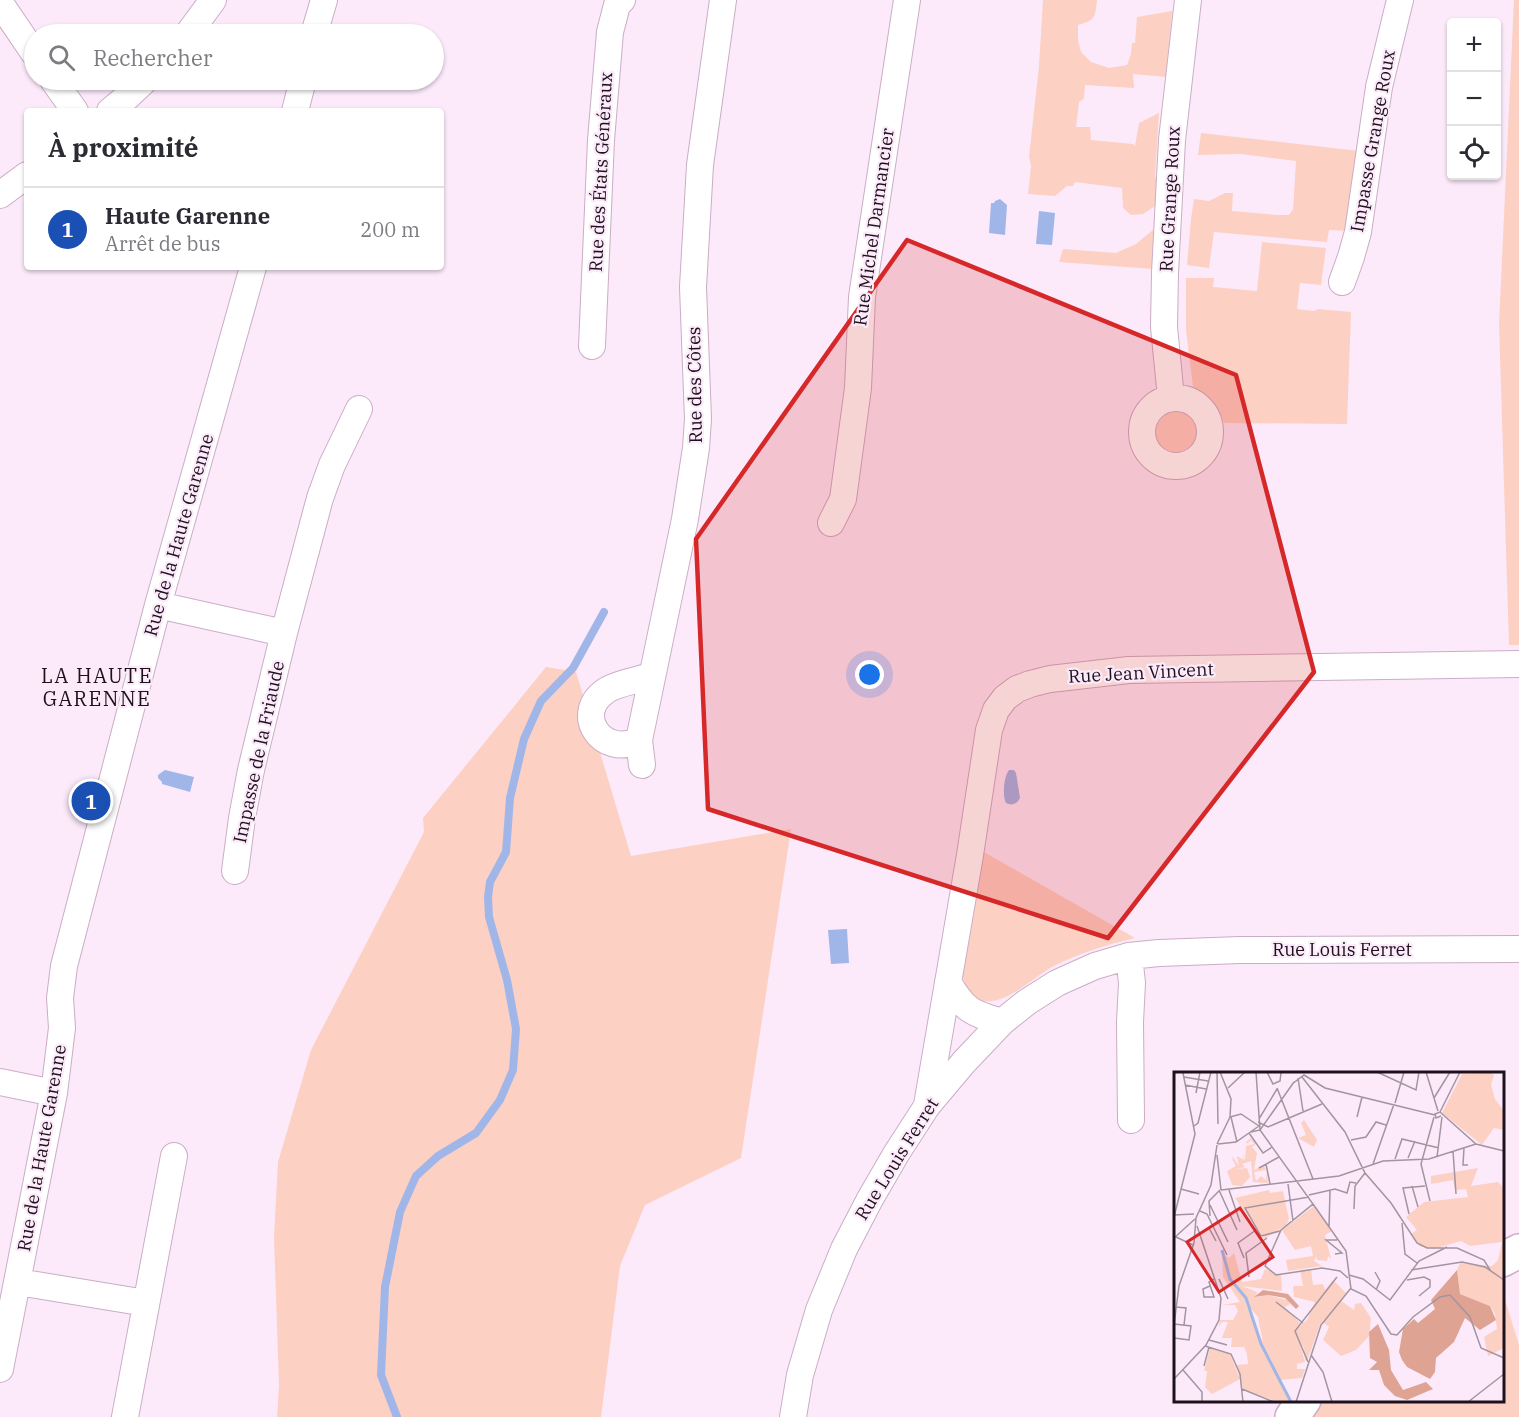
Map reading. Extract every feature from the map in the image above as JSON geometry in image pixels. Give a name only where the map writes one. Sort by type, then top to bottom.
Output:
[{"type":"main road","points":[[1504,1259],[1519,1251]]},
{"type":"main road","points":[[1292,1417],[1303,1402]]},
{"type":"street","points":[[195,24],[213,0]]},
{"type":"street","points":[[317,24],[324,0]]},
{"type":"street","name":"Rue des États Généraux","points":[[592,346],[601,140],[610,32],[617,5],[622,0]]},
{"type":"street","name":"Rue des Côtes","points":[[642,765],[639,740],[685,519],[696,448],[698,409],[693,287],[700,165],[723,0]]},
{"type":"street","name":"Rue Michel Darmancier","points":[[831,523],[843,499],[858,388],[862,297],[907,0]]},
{"type":"street","name":"Rue Grange Roux","points":[[1171,398],[1164,327],[1166,273],[1172,140],[1188,0]]},
{"type":"street","name":"Impasse Grange Roux","points":[[1341,282],[1358,232],[1379,87],[1400,0]]},
{"type":"street","points":[[0,3],[24,38]]},
{"type":"street","points":[[60,90],[73,108]]},
{"type":"street","points":[[114,108],[135,90]]},
{"type":"street","points":[[296,108],[300,90]]},
{"type":"street","points":[[0,195],[24,177]]},
{"type":"street","name":"Rue de la Haute Garenne","points":[[0,1369],[54,1094],[62,1028],[60,998],[64,966],[158,605],[252,270]]},
{"type":"street","name":"Impasse de la Friaude","points":[[235,871],[251,770],[320,498],[332,465],[359,409]]},
{"type":"street","points":[[158,605],[284,633]]},
{"type":"street","name":"Rue Jean Vincent","points":[[927,1106],[989,730],[996,710],[1005,698],[1017,689],[1050,679],[1129,670],[1519,664]]},
{"type":"street","points":[[639,740],[620,746],[608,742],[597,734],[591,722],[591,711],[597,698],[608,688],[651,676]]},
{"type":"street","name":"Rue Louis Ferret","points":[[793,1417],[800,1375],[819,1310],[844,1249],[875,1190],[927,1106],[1002,1022],[1027,1002],[1057,983],[1095,966],[1129,956],[1240,950],[1519,949]]},
{"type":"street","points":[[1129,956],[1132,983],[1131,1120]]},
{"type":"street","points":[[948,982],[958,1000],[970,1011],[1002,1022]]},
{"type":"street","points":[[0,1082],[54,1094]]},
{"type":"street","points":[[125,1417],[174,1156]]},
{"type":"street","points":[[18,1282],[146,1303]]},
{"type":"highlighted area","points":[[907,240],[1236,375],[1314,672],[1108,938],[708,809],[696,539]]},
{"type":"shaded area","points":[[1043,0],[1097,0],[1094,17],[1078,25],[1078,40],[1081,52],[1091,62],[1109,68],[1127,65],[1132,43],[1135,43],[1137,17],[1172,11],[1166,77],[1133,74],[1134,88],[1085,85],[1084,99],[1079,102],[1076,127],[1090,127],[1091,140],[1135,146],[1139,123],[1159,113],[1155,177],[1158,178],[1158,204],[1143,214],[1131,215],[1123,208],[1122,188],[1075,182],[1073,186],[1067,186],[1055,196],[1028,194],[1031,166],[1029,157],[1039,66]]},
{"type":"shaded area","points":[[1514,0],[1519,0],[1519,645],[1509,645],[1499,324]]},
{"type":"shaded area","points":[[1201,133],[1359,151],[1347,231],[1329,230],[1327,242],[1214,232],[1209,268],[1187,265],[1194,199],[1209,201],[1225,193],[1233,193],[1232,211],[1289,215],[1293,209],[1296,161],[1241,154],[1198,155]]},
{"type":"shaded area","points":[[1154,229],[1153,269],[1059,262],[1063,249],[1116,253],[1136,244]]},
{"type":"shaded area","points":[[1262,242],[1326,248],[1321,285],[1300,283],[1297,309],[1351,312],[1347,424],[1224,423],[1212,402],[1193,387],[1186,330],[1186,278],[1214,278],[1213,287],[1257,291]]},
{"type":"shaded area","points":[[1176,410],[1192,417],[1199,433],[1192,449],[1176,456],[1160,449],[1153,433],[1160,417]]},
{"type":"shaded area","points":[[546,667],[576,672],[631,856],[791,829],[741,1158],[645,1205],[620,1266],[601,1417],[277,1417],[279,1385],[274,1237],[278,1162],[311,1050],[424,832],[423,818]]},
{"type":"shaded area","points":[[982,851],[1135,938],[1062,962],[1007,997],[992,1001],[979,999],[966,987],[962,968]]},
{"type":"shaded area","points":[[1504,1296],[1519,1345],[1519,1417],[1310,1417],[1321,1402],[1504,1402]]},
{"type":"water","points":[[1000,199],[1007,205],[1005,235],[989,233],[991,203]]},
{"type":"water","points":[[1039,211],[1055,213],[1052,245],[1036,244]]},
{"type":"water","points":[[165,770],[194,777],[190,792],[162,784],[158,775]]},
{"type":"water","points":[[1009,770],[1014,770],[1016,773],[1020,798],[1012,804],[1006,803],[1004,796],[1005,781]]},
{"type":"water","points":[[847,929],[849,963],[831,964],[828,930]]},
{"type":"waterway","points":[[397,1417],[381,1375],[385,1287],[400,1212],[416,1176],[438,1156],[476,1133],[500,1100],[513,1070],[516,1029],[507,980],[489,917],[490,882],[506,852],[510,798],[524,739],[541,701],[573,668],[604,612]]},
{"type":"place","name":"Haute Garenne","points":[[91,801]]},
{"type":"district","name":"LA HAUTE GARENNE","points":[[97,688]]}]
